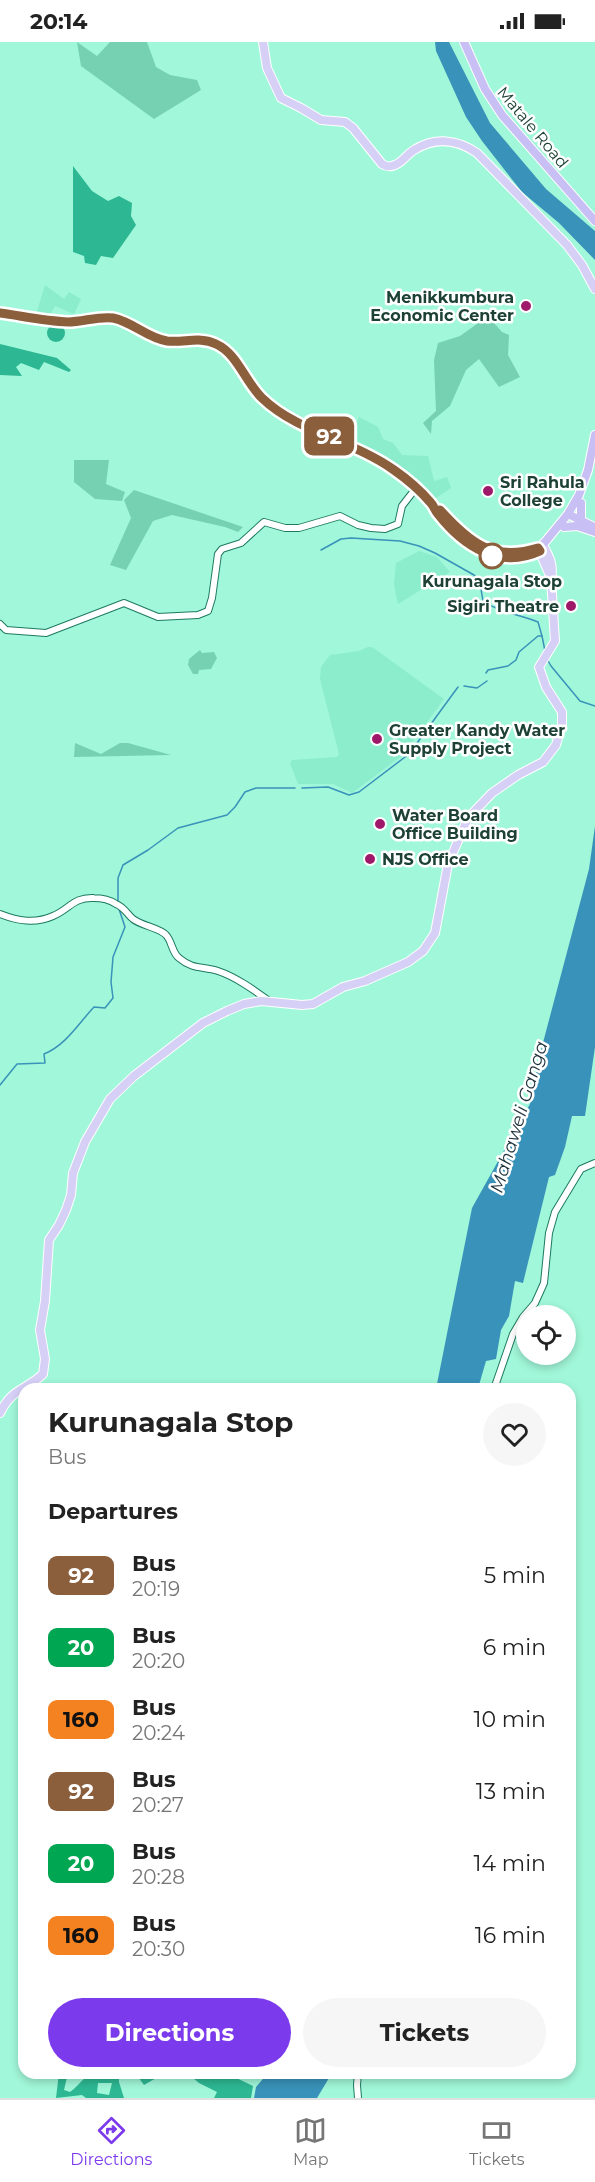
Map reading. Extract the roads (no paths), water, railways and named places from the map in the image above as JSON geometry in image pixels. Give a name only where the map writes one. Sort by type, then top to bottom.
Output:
[{"type":"highway","name":"Matale Road","points":[[464,42],[485,89],[502,115],[595,221]]},
{"type":"highway","points":[[0,313],[63,322],[109,318],[127,322],[152,336],[165,340],[203,340],[215,343],[229,352],[251,386],[274,409],[383,463],[416,488],[468,538],[484,548],[495,551],[516,552],[541,548],[564,526],[585,482],[595,435]]},
{"type":"highway","points":[[579,524],[581,503],[589,484],[595,459]]},
{"type":"highway","points":[[541,548],[581,503]]},
{"type":"highway","points":[[569,517],[579,524],[592,528]]},
{"type":"highway","points":[[564,526],[579,524]]},
{"type":"main road","points":[[263,42],[267,68],[281,98],[321,120],[345,122],[353,128],[382,164],[393,166],[412,151],[428,144],[442,141],[465,144],[477,153],[567,245],[595,288]]},
{"type":"main road","points":[[32,1383],[43,1374],[45,1359],[40,1330],[45,1301],[49,1240],[66,1210],[71,1195],[73,1173],[85,1142],[110,1099],[134,1076],[203,1023],[238,1006],[269,1001],[313,1004],[343,987],[364,981],[408,962],[426,948],[435,933],[448,864],[468,818],[492,793],[518,775],[543,762],[555,745],[563,716],[546,687],[539,667],[554,644],[555,637],[551,578],[553,570],[541,548]]},
{"type":"main road","points":[[0,1413],[12,1394],[18,1391]]},
{"type":"street","points":[[0,624],[6,630],[46,633],[124,603],[158,617],[198,615],[208,611],[218,554],[222,549],[241,543],[260,524],[270,523],[285,528],[299,528],[340,516],[358,525],[385,529],[398,524],[402,506],[416,488]]},
{"type":"street","points":[[0,914],[17,921],[34,921],[54,916],[81,899],[96,898],[113,902],[133,919],[147,927],[164,932],[177,957],[193,967],[218,971],[254,990],[269,1001]]},
{"type":"street","points":[[496,1383],[513,1334],[535,1303],[544,1283],[549,1233],[555,1212],[581,1169],[595,1164]]},
{"type":"street","points":[[358,2079],[358,2098]]},
{"type":"water","points":[[435,42],[449,42],[490,123],[546,189],[595,231],[595,260],[559,223],[522,192],[482,141],[466,117],[436,51]]},
{"type":"water","points":[[595,826],[595,1047],[585,1116],[572,1116],[565,1147],[555,1175],[549,1177],[523,1283],[515,1281],[509,1316],[501,1330],[496,1359],[486,1361],[480,1383],[437,1383],[472,1208],[530,1104],[540,1054],[589,869]]},
{"type":"water","points":[[263,2079],[328,2079],[317,2098],[254,2098],[256,2087]]},
{"type":"waterway","points":[[321,550],[341,539],[351,538],[400,541],[419,546],[474,575],[480,583],[483,601],[503,611],[538,622],[542,636]]},
{"type":"waterway","points":[[486,673],[488,670],[508,666],[516,660],[519,652],[538,636],[542,636],[545,651]]},
{"type":"waterway","points":[[547,659],[580,701],[595,706]]},
{"type":"waterway","points":[[464,686],[477,688],[487,681]]},
{"type":"waterway","points":[[302,788],[328,787],[349,795],[359,792],[409,754],[458,687]]},
{"type":"waterway","points":[[118,901],[118,878],[123,865],[178,828],[227,815],[245,792],[256,788],[295,788]]},
{"type":"waterway","points":[[0,1085],[17,1064],[45,1063],[44,1054],[65,1040],[94,1007],[105,1008],[113,998],[111,982],[113,957],[125,927],[119,909]]},
{"type":"place","name":"Menikkumbura Economic Center","points":[[526,306]]},
{"type":"place","name":"Sri Rahula College","points":[[488,491]]},
{"type":"place","name":"Kurunagala Stop","points":[[492,556]]},
{"type":"place","name":"Sigiri Theatre","points":[[571,606]]},
{"type":"place","name":"Greater Kandy Water Supply Project","points":[[377,739]]},
{"type":"place","name":"Water Board Office Building","points":[[380,824]]},
{"type":"place","name":"NJS Office","points":[[370,859]]},
{"type":"water label","name":"Mahaweli Ganga","points":[[519,1117]]}]
